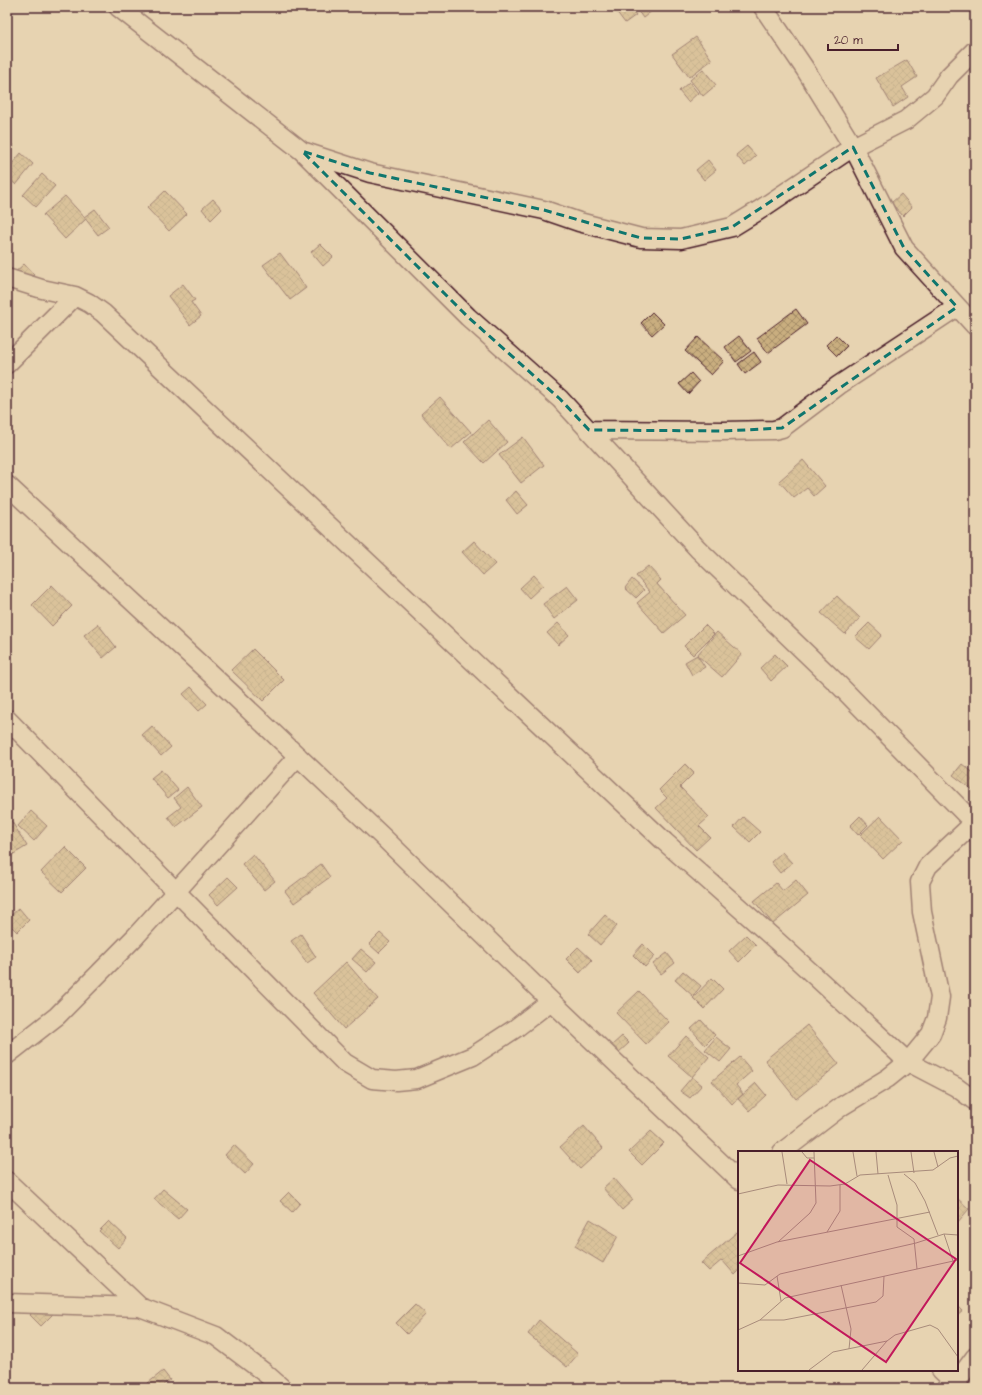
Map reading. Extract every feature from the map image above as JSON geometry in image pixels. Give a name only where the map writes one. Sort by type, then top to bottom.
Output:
[{"type":"street","points":[[118,7],[302,151],[468,317],[560,399],[698,549],[840,686],[975,823],[928,866],[920,882],[922,912],[940,997],[937,1018],[931,1034],[908,1062],[888,1078],[842,1106],[783,1151]]},
{"type":"street","points":[[763,7],[805,69],[853,147],[904,248],[975,326]]},
{"type":"street","points":[[302,151],[370,173],[544,210],[579,222],[641,238],[680,238],[732,228],[853,147],[906,120],[935,96],[949,76],[975,50]]},
{"type":"street","points":[[7,278],[42,289],[75,296],[89,303],[103,313],[665,842],[778,942],[908,1062],[956,1087],[975,1101]]},
{"type":"street","points":[[7,364],[75,296]]},
{"type":"street","points":[[589,430],[724,431],[774,430],[782,428],[839,386],[957,307]]},
{"type":"street","points":[[7,485],[229,690],[738,1179]]},
{"type":"street","points":[[7,719],[345,1063],[372,1079],[396,1081],[417,1078],[473,1056],[516,1028],[551,1001]]},
{"type":"street","points":[[7,1055],[57,1016],[135,937],[298,756]]},
{"type":"street","points":[[7,1182],[140,1307]]},
{"type":"street","points":[[7,1302],[140,1307],[216,1336],[265,1373],[282,1388]]},
{"type":"street","points":[[942,1371],[958,1386],[975,1357]]},
{"type":"highlighted area","points":[[853,147],[904,248],[957,307],[782,428],[724,431],[589,430],[560,399],[468,317],[302,151],[370,173],[544,210],[641,238],[681,239],[732,227]]},
{"type":"building","points":[[613,7],[630,7],[636,15],[625,23]]},
{"type":"building","points":[[635,7],[651,7],[653,10],[643,18]]},
{"type":"building","points":[[696,37],[712,60],[689,77],[672,54]]},
{"type":"building","points":[[907,60],[917,77],[902,87],[908,97],[893,107],[876,78]]},
{"type":"building","points":[[703,69],[716,85],[703,96],[690,80]]},
{"type":"building","points":[[689,82],[698,93],[688,102],[679,91]]},
{"type":"building","points":[[7,138],[14,147],[7,152]]},
{"type":"building","points":[[747,146],[756,156],[745,166],[736,155]]},
{"type":"building","points":[[21,153],[33,164],[16,185],[7,177],[7,170]]},
{"type":"building","points":[[708,160],[716,170],[704,180],[696,170]]},
{"type":"building","points":[[42,174],[55,186],[36,207],[23,195]]},
{"type":"building","points":[[165,191],[187,214],[169,231],[147,208]]},
{"type":"building","points":[[901,194],[912,207],[903,216],[891,203]]},
{"type":"building","points":[[65,196],[86,219],[65,239],[43,215]]},
{"type":"building","points":[[213,199],[222,209],[211,220],[202,209]]},
{"type":"building","points":[[95,209],[109,227],[98,235],[84,217]]},
{"type":"building","points":[[320,244],[333,257],[323,266],[311,252]]},
{"type":"building","points":[[280,253],[306,288],[290,300],[263,265]]},
{"type":"building","points":[[24,264],[44,286],[32,297],[12,275]]},
{"type":"building","points":[[183,284],[195,300],[191,302],[201,316],[190,325],[168,296]]},
{"type":"building","points":[[796,309],[807,324],[768,353],[757,338]]},
{"type":"building","points":[[652,312],[664,324],[652,335],[641,323]]},
{"type":"building","points":[[836,335],[847,346],[837,356],[826,345]]},
{"type":"building","points":[[739,336],[751,351],[736,362],[725,347]]},
{"type":"building","points":[[698,337],[724,361],[711,375],[685,351]]},
{"type":"building","points":[[754,352],[761,362],[745,374],[738,364]]},
{"type":"building","points":[[691,373],[699,382],[688,394],[679,384]]},
{"type":"building","points":[[440,397],[471,432],[451,449],[421,414]]},
{"type":"building","points":[[488,420],[507,442],[484,463],[464,442]]},
{"type":"building","points":[[523,437],[544,465],[521,483],[499,455]]},
{"type":"building","points":[[803,460],[825,486],[814,496],[807,488],[794,498],[779,481]]},
{"type":"building","points":[[516,491],[528,505],[517,514],[506,500]]},
{"type":"building","points":[[474,541],[495,564],[483,575],[462,552]]},
{"type":"building","points":[[648,566],[661,580],[657,584],[685,615],[664,633],[637,603],[650,592],[636,576]]},
{"type":"building","points":[[534,575],[543,585],[529,598],[520,588]]},
{"type":"building","points":[[632,579],[644,590],[636,598],[625,588]]},
{"type":"building","points":[[52,585],[72,606],[52,626],[32,605]]},
{"type":"building","points":[[567,586],[578,600],[554,619],[543,604]]},
{"type":"building","points":[[837,596],[860,618],[845,634],[821,613]]},
{"type":"building","points":[[558,623],[569,635],[558,645],[547,633]]},
{"type":"building","points":[[869,623],[882,635],[869,649],[855,637]]},
{"type":"building","points":[[98,624],[116,647],[103,658],[84,635]]},
{"type":"building","points":[[705,625],[714,634],[693,655],[684,646]]},
{"type":"building","points":[[717,632],[742,654],[722,677],[697,655]]},
{"type":"building","points":[[253,649],[284,680],[263,701],[231,670]]},
{"type":"building","points":[[775,654],[787,666],[771,681],[760,668]]},
{"type":"building","points":[[697,655],[705,667],[692,675],[685,662]]},
{"type":"building","points":[[191,687],[207,704],[199,711],[183,694]]},
{"type":"building","points":[[152,726],[171,747],[161,756],[142,735]]},
{"type":"building","points":[[685,764],[694,773],[680,787],[709,817],[699,826],[710,837],[696,850],[656,808],[667,798],[659,790]]},
{"type":"building","points":[[962,764],[975,774],[974,791],[953,775]]},
{"type":"building","points":[[161,770],[178,790],[168,798],[151,778]]},
{"type":"building","points":[[187,787],[202,807],[176,827],[168,817],[181,807],[174,798]]},
{"type":"building","points":[[31,811],[47,826],[34,841],[18,826]]},
{"type":"building","points":[[7,814],[27,846],[7,858]]},
{"type":"building","points":[[860,816],[868,825],[858,835],[850,826]]},
{"type":"building","points":[[880,816],[903,840],[883,859],[860,835]]},
{"type":"building","points":[[743,817],[760,832],[750,842],[734,827]]},
{"type":"building","points":[[65,847],[86,868],[62,892],[41,872]]},
{"type":"building","points":[[782,852],[792,863],[780,873],[771,862]]},
{"type":"building","points":[[253,854],[275,881],[264,890],[242,864]]},
{"type":"building","points":[[321,864],[330,877],[294,903],[285,891]]},
{"type":"building","points":[[228,877],[238,887],[218,905],[209,895]]},
{"type":"building","points":[[796,880],[808,895],[773,924],[754,901],[776,883],[783,891]]},
{"type":"building","points":[[19,908],[29,920],[17,932],[7,922],[7,919]]},
{"type":"building","points":[[605,915],[617,926],[600,945],[588,934]]},
{"type":"building","points":[[380,933],[390,942],[379,953],[369,944]]},
{"type":"building","points":[[301,934],[316,957],[307,963],[291,941]]},
{"type":"building","points":[[746,935],[756,945],[739,962],[729,951]]},
{"type":"building","points":[[643,944],[655,956],[645,967],[633,955]]},
{"type":"building","points":[[578,947],[592,960],[580,973],[566,959]]},
{"type":"building","points":[[361,949],[376,962],[367,972],[352,959]]},
{"type":"building","points":[[667,953],[675,963],[661,974],[653,964]]},
{"type":"building","points":[[346,962],[378,999],[344,1029],[313,993]]},
{"type":"building","points":[[683,971],[701,986],[693,996],[675,980]]},
{"type":"building","points":[[712,978],[723,989],[704,1009],[693,998]]},
{"type":"building","points":[[639,991],[669,1022],[646,1044],[616,1013]]},
{"type":"building","points":[[701,1020],[715,1035],[705,1045],[691,1029]]},
{"type":"building","points":[[807,1025],[839,1064],[796,1099],[765,1060]]},
{"type":"building","points":[[622,1036],[629,1043],[618,1053],[611,1046]]},
{"type":"building","points":[[686,1036],[709,1057],[692,1077],[668,1056]]},
{"type":"building","points":[[716,1037],[731,1049],[720,1062],[705,1050]]},
{"type":"building","points":[[740,1057],[752,1071],[736,1085],[743,1094],[732,1104],[712,1081]]},
{"type":"building","points":[[692,1077],[702,1085],[690,1098],[680,1091]]},
{"type":"building","points":[[756,1083],[766,1095],[749,1111],[738,1099]]},
{"type":"building","points":[[584,1126],[603,1148],[580,1169],[560,1147]]},
{"type":"building","points":[[651,1131],[664,1143],[642,1165],[629,1152]]},
{"type":"building","points":[[234,1145],[254,1164],[245,1174],[225,1155]]},
{"type":"building","points":[[614,1178],[633,1200],[622,1210],[603,1188]]},
{"type":"building","points":[[163,1189],[187,1209],[178,1219],[154,1199]]},
{"type":"building","points":[[289,1192],[300,1203],[292,1212],[280,1201]]},
{"type":"building","points":[[958,1199],[969,1209],[958,1222]]},
{"type":"building","points":[[590,1219],[618,1236],[603,1263],[575,1246]]},
{"type":"building","points":[[109,1221],[127,1238],[118,1248],[99,1231]]},
{"type":"building","points":[[737,1232],[738,1233],[738,1272],[735,1275],[722,1260],[709,1271],[701,1263]]},
{"type":"building","points":[[43,1302],[54,1313],[41,1326],[30,1315]]},
{"type":"building","points":[[415,1304],[426,1314],[407,1334],[396,1323]]},
{"type":"building","points":[[958,1306],[963,1311],[958,1315]]},
{"type":"building","points":[[539,1320],[578,1354],[567,1367],[528,1334]]},
{"type":"building","points":[[163,1371],[170,1380],[159,1388],[152,1388],[148,1383]]}]
